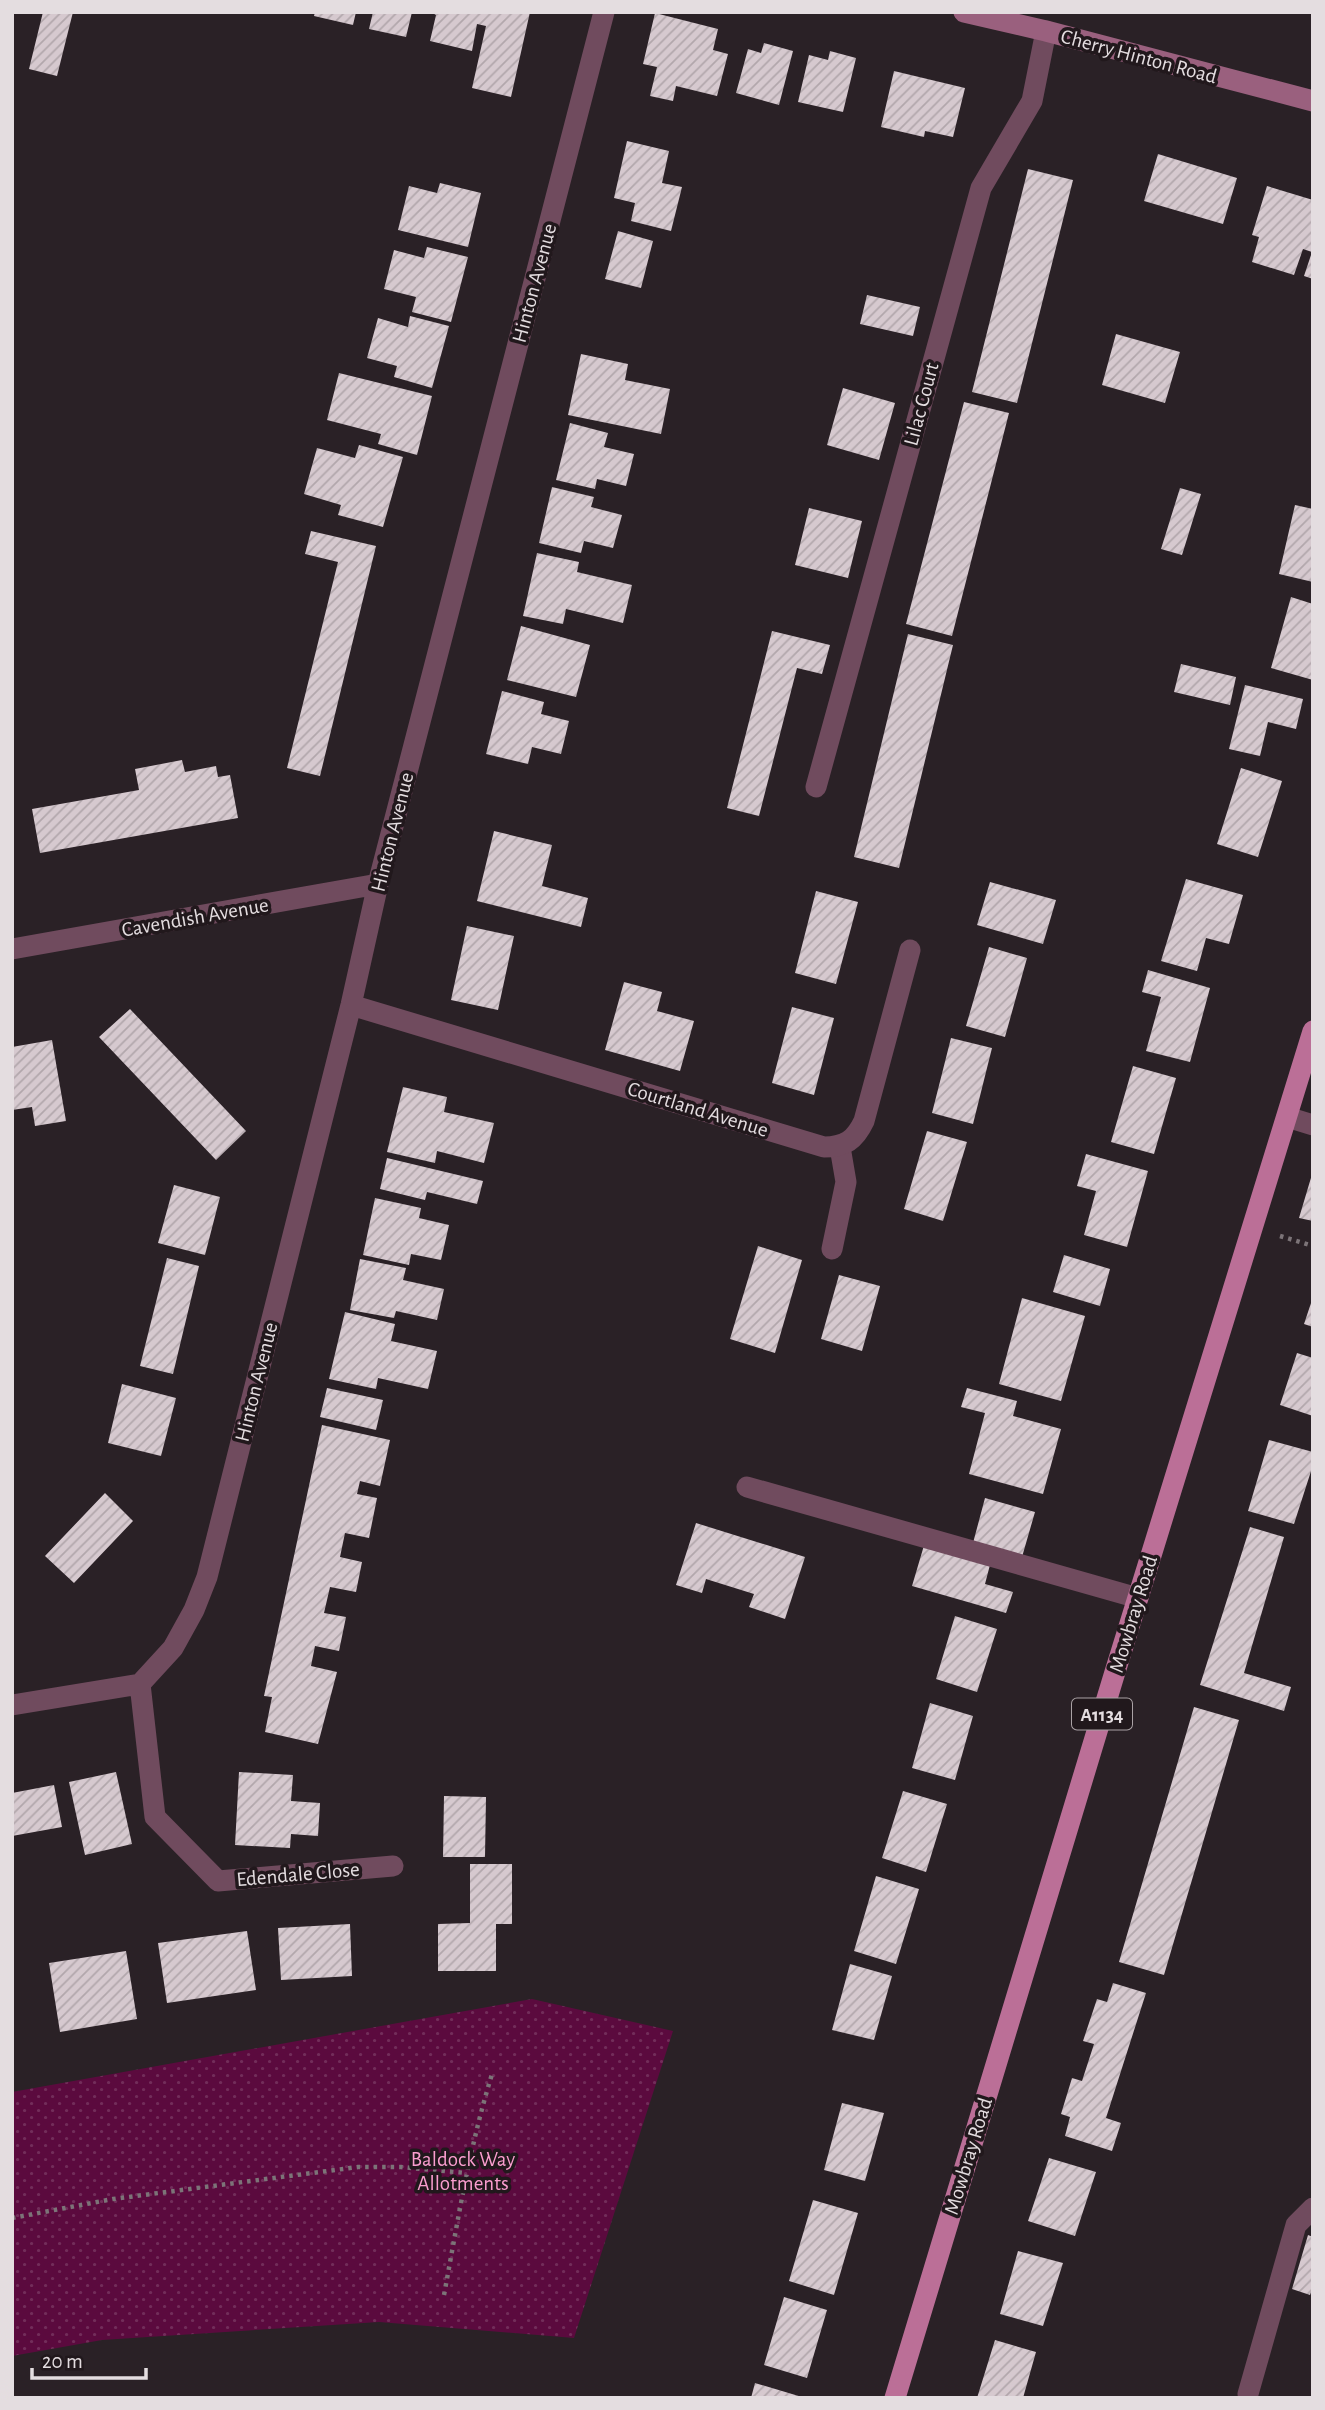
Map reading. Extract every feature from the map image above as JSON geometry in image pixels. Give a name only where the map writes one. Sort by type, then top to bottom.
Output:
[{"type":"main road","name":"Mowbray Road","points":[[895,2398],[1313,1031]]},
{"type":"street","name":"Hinton Avenue","points":[[140,1684],[173,1648],[194,1610],[207,1577],[351,1005],[378,884],[604,12]]},
{"type":"street","name":"Cherry Hinton Road","points":[[971,13],[1046,30],[1313,101]]},
{"type":"street","name":"Lilac Court","points":[[816,787],[981,188],[1032,101],[1046,30]]},
{"type":"street","name":"Cavendish Avenue","points":[[12,950],[378,884]]},
{"type":"street","points":[[832,1249],[846,1182],[841,1147],[856,1137],[864,1121],[910,950]]},
{"type":"street","name":"Courtland Avenue","points":[[351,1005],[824,1147],[841,1147]]},
{"type":"street","points":[[1287,1117],[1313,1125]]},
{"type":"street","points":[[747,1487],[1138,1598]]},
{"type":"street","points":[[12,1705],[140,1684]]},
{"type":"street","name":"Edendale Close","points":[[140,1684],[155,1817],[218,1881],[393,1866]]},
{"type":"street","points":[[1248,2394],[1296,2225],[1313,2208]]},
{"type":"path","points":[[444,2295],[480,2111],[493,2071]]},
{"type":"path","points":[[12,2218],[113,2199],[358,2166],[401,2167],[467,2174]]},
{"type":"green space","name":"Baldock Way Allotments","points":[[532,1999],[673,2031],[574,2338],[379,2322],[102,2340],[12,2356],[12,2092]]},
{"type":"building","points":[[43,12],[73,12],[57,76],[29,69]]},
{"type":"building","points":[[315,12],[356,12],[353,25],[314,16]]},
{"type":"building","points":[[373,12],[412,12],[406,37],[369,29]]},
{"type":"building","points":[[431,12],[530,12],[511,97],[472,88],[486,26],[477,24],[472,51],[430,41],[436,15]]},
{"type":"building","points":[[655,13],[718,29],[713,50],[728,54],[717,96],[676,86],[673,101],[650,96],[657,67],[643,64]]},
{"type":"building","points":[[764,43],[793,51],[779,105],[736,93],[748,49],[761,53]]},
{"type":"building","points":[[830,51],[856,58],[843,112],[798,102],[809,55],[828,60]]},
{"type":"building","points":[[894,71],[965,88],[953,137],[925,131],[924,137],[881,127]]},
{"type":"building","points":[[627,141],[669,151],[662,183],[682,187],[671,231],[631,221],[635,203],[614,198]]},
{"type":"building","points":[[1158,154],[1237,178],[1223,224],[1144,201]]},
{"type":"building","points":[[1028,169],[1073,180],[1017,403],[972,392]]},
{"type":"building","points":[[440,183],[481,193],[468,247],[398,230],[409,186],[437,193]]},
{"type":"building","points":[[1267,186],[1313,200],[1313,279],[1304,276],[1312,252],[1303,249],[1294,275],[1252,262],[1259,237],[1252,235]]},
{"type":"building","points":[[618,231],[653,241],[641,288],[605,279]]},
{"type":"building","points":[[427,247],[468,257],[451,322],[412,312],[416,297],[384,289],[394,250],[424,258]]},
{"type":"building","points":[[867,295],[920,307],[913,336],[860,324]]},
{"type":"building","points":[[410,316],[449,326],[432,388],[394,377],[397,366],[367,358],[378,318],[408,327]]},
{"type":"building","points":[[1116,334],[1180,352],[1165,403],[1102,385]]},
{"type":"building","points":[[581,354],[628,364],[625,380],[670,389],[661,434],[568,415]]},
{"type":"building","points":[[339,373],[432,396],[417,455],[378,444],[381,434],[327,420]]},
{"type":"building","points":[[843,388],[895,403],[879,460],[827,445]]},
{"type":"building","points":[[964,402],[1009,413],[952,636],[906,624]]},
{"type":"building","points":[[570,423],[608,433],[604,447],[634,454],[626,486],[597,479],[595,489],[556,480]]},
{"type":"building","points":[[359,445],[403,457],[383,527],[338,515],[341,505],[304,494],[317,448],[355,458]]},
{"type":"building","points":[[552,487],[594,497],[591,507],[622,515],[613,548],[584,541],[581,553],[539,543]]},
{"type":"building","points":[[1180,488],[1201,494],[1182,555],[1161,549]]},
{"type":"building","points":[[1295,505],[1313,509],[1313,582],[1279,574]]},
{"type":"building","points":[[809,508],[862,521],[848,578],[795,565]]},
{"type":"building","points":[[311,531],[376,546],[320,776],[287,768],[338,562],[305,554]]},
{"type":"building","points":[[537,553],[579,562],[577,572],[632,585],[623,623],[566,609],[563,624],[523,616]]},
{"type":"building","points":[[1291,597],[1313,604],[1313,680],[1271,668]]},
{"type":"building","points":[[521,626],[590,645],[576,697],[507,680]]},
{"type":"building","points":[[772,631],[830,645],[822,674],[797,668],[759,816],[727,808]]},
{"type":"building","points":[[908,634],[953,645],[899,868],[854,857]]},
{"type":"building","points":[[1181,664],[1236,677],[1230,705],[1174,692]]},
{"type":"building","points":[[1245,685],[1303,699],[1296,729],[1268,722],[1260,756],[1229,749]]},
{"type":"building","points":[[502,691],[544,702],[541,714],[569,721],[561,754],[532,747],[528,764],[486,754]]},
{"type":"building","points":[[182,760],[185,772],[216,766],[218,777],[230,775],[238,818],[40,853],[32,809],[139,790],[135,769]]},
{"type":"building","points":[[1241,768],[1282,781],[1258,857],[1217,844]]},
{"type":"building","points":[[494,831],[552,845],[542,886],[588,898],[581,927],[477,901]]},
{"type":"building","points":[[1186,879],[1243,895],[1229,944],[1206,938],[1197,971],[1161,961]]},
{"type":"building","points":[[990,882],[1056,900],[1043,944],[977,925]]},
{"type":"building","points":[[816,891],[858,902],[836,984],[795,973]]},
{"type":"building","points":[[467,926],[514,936],[498,1010],[451,1000]]},
{"type":"building","points":[[989,947],[1027,958],[1005,1037],[966,1026]]},
{"type":"building","points":[[1148,970],[1210,988],[1190,1062],[1146,1051],[1161,997],[1142,992]]},
{"type":"building","points":[[624,982],[662,992],[657,1011],[694,1021],[680,1071],[605,1050]]},
{"type":"building","points":[[792,1007],[834,1018],[814,1095],[772,1083]]},
{"type":"building","points":[[130,1009],[246,1131],[216,1160],[99,1037]]},
{"type":"building","points":[[951,1038],[992,1048],[973,1124],[932,1113]]},
{"type":"building","points":[[52,1040],[66,1121],[35,1126],[32,1107],[12,1110],[12,1047]]},
{"type":"building","points":[[1133,1066],[1176,1078],[1154,1154],[1111,1142]]},
{"type":"building","points":[[403,1087],[447,1097],[444,1112],[494,1123],[484,1163],[437,1151],[435,1163],[387,1152]]},
{"type":"building","points":[[927,1131],[967,1142],[943,1221],[904,1209]]},
{"type":"building","points":[[1086,1154],[1148,1171],[1127,1247],[1084,1235],[1096,1191],[1077,1186]]},
{"type":"building","points":[[387,1158],[483,1181],[477,1204],[427,1192],[425,1200],[380,1189]]},
{"type":"building","points":[[1313,1171],[1313,1221],[1299,1218]]},
{"type":"building","points":[[174,1185],[220,1197],[205,1255],[158,1243]]},
{"type":"building","points":[[375,1198],[421,1208],[419,1218],[449,1225],[441,1260],[411,1254],[409,1265],[363,1255]]},
{"type":"building","points":[[758,1246],[802,1260],[775,1353],[730,1339]]},
{"type":"building","points":[[1064,1255],[1110,1269],[1100,1306],[1053,1292]]},
{"type":"building","points":[[167,1258],[199,1266],[173,1374],[140,1366]]},
{"type":"building","points":[[360,1259],[406,1268],[403,1280],[444,1289],[437,1320],[396,1311],[394,1318],[350,1310]]},
{"type":"building","points":[[839,1275],[880,1286],[862,1351],[821,1339]]},
{"type":"building","points":[[1313,1297],[1313,1327],[1304,1324]]},
{"type":"building","points":[[1022,1298],[1085,1316],[1061,1401],[999,1384]]},
{"type":"building","points":[[345,1312],[395,1324],[391,1341],[437,1351],[428,1389],[378,1378],[376,1389],[329,1379]]},
{"type":"building","points":[[1297,1353],[1313,1358],[1313,1416],[1280,1405]]},
{"type":"building","points":[[122,1384],[176,1398],[161,1456],[108,1443]]},
{"type":"building","points":[[327,1388],[383,1400],[376,1430],[320,1417]]},
{"type":"building","points":[[967,1388],[1017,1401],[1013,1416],[1061,1429],[1043,1494],[969,1474],[985,1413],[961,1407]]},
{"type":"building","points":[[322,1425],[390,1440],[380,1486],[360,1481],[357,1494],[377,1498],[369,1538],[345,1533],[340,1557],[362,1562],[356,1592],[330,1587],[324,1613],[346,1617],[339,1651],[315,1646],[311,1666],[337,1672],[318,1744],[265,1732],[272,1697],[264,1696]]},
{"type":"building","points":[[1269,1440],[1313,1452],[1313,1465],[1294,1524],[1248,1511]]},
{"type":"building","points":[[105,1493],[133,1521],[74,1583],[45,1556]]},
{"type":"building","points":[[985,1498],[1035,1512],[1022,1557],[973,1543]]},
{"type":"building","points":[[696,1523],[805,1557],[785,1619],[749,1607],[754,1594],[706,1579],[702,1593],[676,1585]]},
{"type":"building","points":[[1250,1527],[1284,1537],[1244,1673],[1291,1687],[1284,1711],[1200,1685]]},
{"type":"building","points":[[925,1542],[991,1561],[985,1584],[1013,1592],[1006,1613],[912,1586]]},
{"type":"building","points":[[955,1616],[997,1629],[977,1692],[936,1679]]},
{"type":"building","points":[[930,1703],[973,1716],[955,1780],[912,1768]]},
{"type":"building","points":[[1194,1707],[1239,1720],[1164,1975],[1119,1962]]},
{"type":"building","points":[[116,1772],[132,1844],[85,1855],[69,1782]]},
{"type":"building","points":[[239,1772],[293,1775],[291,1801],[320,1803],[318,1836],[291,1834],[290,1848],[235,1845]]},
{"type":"building","points":[[54,1785],[62,1827],[12,1836],[12,1793]]},
{"type":"building","points":[[903,1791],[947,1804],[926,1872],[882,1858]]},
{"type":"building","points":[[444,1796],[486,1797],[485,1857],[443,1857]]},
{"type":"building","points":[[470,1864],[512,1864],[512,1924],[496,1924],[496,1971],[438,1971],[438,1924],[470,1923]]},
{"type":"building","points":[[876,1876],[919,1889],[896,1964],[854,1951]]},
{"type":"building","points":[[350,1924],[352,1976],[281,1980],[278,1928]]},
{"type":"building","points":[[247,1931],[256,1990],[167,2003],[158,1943]]},
{"type":"building","points":[[126,1951],[137,2019],[60,2032],[49,1963]]},
{"type":"building","points":[[850,1964],[892,1976],[874,2040],[832,2030]]},
{"type":"building","points":[[1113,1983],[1146,1993],[1106,2118],[1121,2123],[1112,2151],[1065,2136],[1070,2117],[1061,2114],[1072,2078],[1082,2081],[1094,2044],[1083,2041],[1097,1999],[1107,2002]]},
{"type":"building","points":[[842,2103],[884,2113],[865,2181],[824,2170]]},
{"type":"building","points":[[1049,2158],[1096,2172],[1075,2236],[1028,2221]]},
{"type":"building","points":[[813,2200],[858,2213],[834,2295],[789,2281]]},
{"type":"building","points":[[1308,2235],[1313,2237],[1313,2286],[1310,2295],[1292,2289]]},
{"type":"building","points":[[1018,2251],[1063,2263],[1043,2326],[1000,2314]]},
{"type":"building","points":[[784,2297],[827,2310],[807,2378],[764,2365]]},
{"type":"building","points":[[995,2340],[1036,2352],[1023,2398],[977,2398]]},
{"type":"building","points":[[755,2383],[802,2397],[802,2398],[751,2398]]}]
